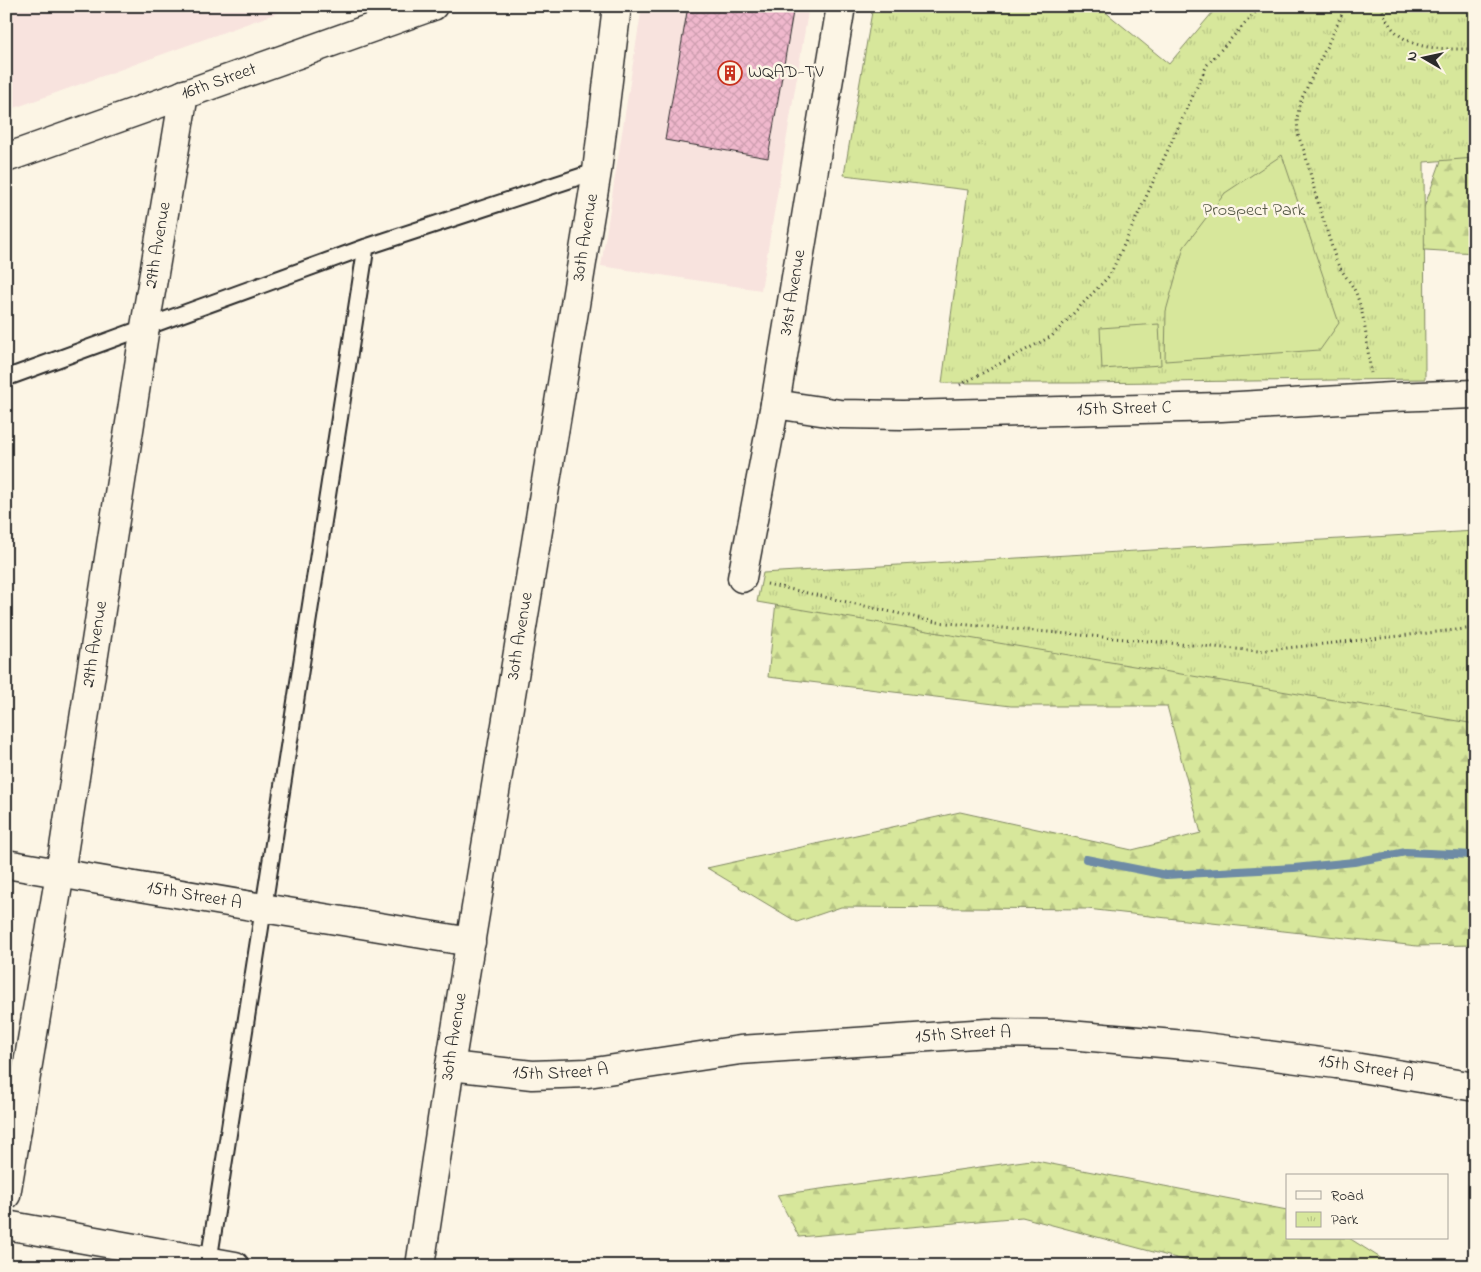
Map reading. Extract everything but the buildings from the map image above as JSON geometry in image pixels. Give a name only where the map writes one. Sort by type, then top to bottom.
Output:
[{"type":"street","name":"16th Street","points":[[6,158],[433,6]]},
{"type":"street","name":"30th Avenue","points":[[420,1266],[450,1066],[597,172],[617,6]]},
{"type":"street","name":"31st Avenue","points":[[742,578],[775,404],[841,6]]},
{"type":"street","name":"29th Avenue","points":[[6,1195],[60,873],[145,327],[184,94]]},
{"type":"street","name":"15th Street C","points":[[775,404],[840,414],[903,415],[1221,407],[1475,394]]},
{"type":"street","name":"15th Street A","points":[[6,864],[471,942]]},
{"type":"street","name":"15th Street A","points":[[450,1066],[532,1075],[588,1073],[740,1050],[988,1033],[1057,1034],[1206,1048],[1336,1064],[1475,1087]]},
{"type":"street","points":[[6,1226],[208,1263],[235,1266]]},
{"type":"lane","points":[[6,378],[366,247],[597,172]]},
{"type":"lane","points":[[208,1263],[366,247]]},
{"type":"path","points":[[956,387],[1052,336],[1110,275],[1207,65],[1261,6]]},
{"type":"path","points":[[1346,6],[1301,100],[1297,118],[1298,135],[1336,260],[1357,295],[1364,321],[1376,398]]},
{"type":"path","points":[[1381,6],[1390,26],[1402,38],[1414,44],[1428,48],[1475,48]]},
{"type":"path","points":[[742,578],[936,622],[1258,651],[1475,628]]},
{"type":"shaded area","points":[[6,6],[296,6],[6,111]]},
{"type":"shaded area","points":[[642,6],[809,6],[761,290],[601,266]]},
{"type":"green space","name":"Prospect Park","points":[[873,6],[1098,6],[1169,64],[1218,6],[1475,6],[1475,158],[1424,162],[1425,379],[942,383],[968,190],[844,175]]},
{"type":"green space","points":[[1475,137],[1475,253],[1409,249],[1446,147]]},
{"type":"green space","points":[[1282,155],[1339,323],[1320,350],[1165,361],[1166,311],[1184,247],[1225,193]]},
{"type":"green space","points":[[1159,324],[1161,365],[1102,369],[1100,328]]},
{"type":"green space","points":[[1475,531],[1475,724],[757,602],[763,573]]},
{"type":"green space","points":[[1475,540],[1475,945],[1417,946],[1087,909],[841,907],[797,922],[707,868],[960,812],[1132,850],[1201,833],[1167,706],[1011,706],[768,677],[778,583]]},
{"type":"green space","points":[[1031,1160],[1286,1210],[1286,1240],[1352,1240],[1393,1266],[1206,1266],[1022,1217],[799,1237],[777,1195]]},
{"type":"waterway","points":[[1086,859],[1166,875],[1294,868],[1354,862],[1406,852],[1475,855]]},
{"type":"place","name":"WQAD-TV","points":[[730,73]]}]
